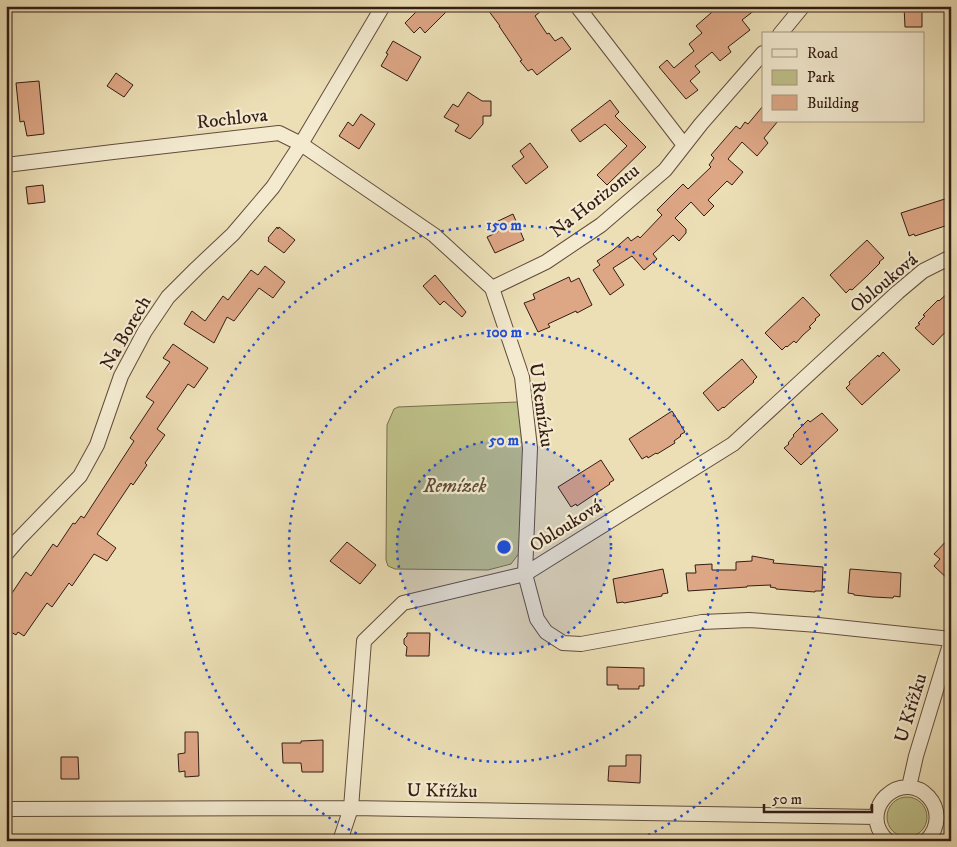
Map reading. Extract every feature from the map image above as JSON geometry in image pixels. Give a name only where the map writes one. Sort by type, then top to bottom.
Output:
[{"type":"street","points":[[301,144],[383,6]]},
{"type":"street","points":[[577,6],[684,146]]},
{"type":"street","points":[[782,32],[804,6]]},
{"type":"street","name":"Na Horizontu","points":[[492,288],[546,262],[601,225],[665,170],[701,124],[762,53]]},
{"type":"street","name":"Rochlova","points":[[6,165],[280,133],[301,144]]},
{"type":"street","name":"U Remízku","points":[[301,144],[434,235],[492,288],[522,377],[530,448],[525,574]]},
{"type":"street","name":"Na Borech","points":[[6,554],[80,476],[97,444],[121,376],[145,330],[168,297],[233,234],[273,187],[301,144]]},
{"type":"street","name":"Oblouková","points":[[951,258],[923,271],[898,292],[733,444],[525,574],[537,619],[546,632],[563,643],[581,644],[702,622],[749,620],[818,625],[951,640]]},
{"type":"street","points":[[340,841],[351,808],[364,641],[403,603],[525,574]]},
{"type":"street","name":"U Křížku","points":[[908,787],[951,640]]},
{"type":"street","points":[[888,841],[882,836],[878,827],[876,817],[878,807],[890,792],[908,787],[916,788],[930,797],[936,812],[944,820],[935,828],[926,841]]},
{"type":"street","name":"U Křížku","points":[[6,809],[351,808],[876,817]]},
{"type":"green space","name":"Remízek","points":[[517,402],[524,407],[523,548],[511,564],[488,570],[395,569],[388,566],[386,560],[387,425],[394,409],[398,407]]},
{"type":"green space","points":[[907,797],[921,803],[927,817],[921,831],[907,837],[893,831],[887,817],[893,803]]},
{"type":"building","points":[[422,6],[440,6],[446,12],[425,33],[420,27],[414,33],[405,23]]},
{"type":"building","points":[[485,6],[547,6],[535,16],[547,34],[549,33],[555,41],[562,37],[571,49],[537,75],[532,69],[528,71]]},
{"type":"building","points":[[719,6],[760,6],[742,20],[750,30],[728,47],[731,52],[720,61],[712,52],[695,66],[700,72],[690,81],[698,90],[686,99],[659,67],[667,60],[674,68],[694,51],[689,44],[702,33],[696,26]]},
{"type":"building","points":[[904,6],[922,6],[922,27],[905,27]]},
{"type":"building","points":[[393,41],[421,57],[407,81],[381,66]]},
{"type":"building","points":[[116,73],[133,85],[124,97],[107,86]]},
{"type":"building","points":[[39,81],[44,134],[27,136],[24,121],[20,122],[16,83]]},
{"type":"building","points":[[468,92],[482,101],[491,101],[491,116],[483,116],[483,124],[470,139],[455,131],[459,125],[444,117],[453,104],[458,107]]},
{"type":"building","points":[[610,100],[619,112],[615,116],[646,147],[607,185],[597,175],[627,146],[605,124],[580,142],[571,130]]},
{"type":"building","points":[[762,107],[762,122],[777,122],[764,138],[768,143],[757,156],[742,142],[728,159],[743,172],[732,185],[727,181],[708,200],[714,206],[704,216],[691,202],[675,218],[686,229],[686,233],[679,241],[673,235],[653,254],[657,259],[644,270],[632,256],[613,268],[624,285],[610,295],[593,270],[600,265],[597,261],[628,237],[631,241],[638,236],[640,238],[662,215],[657,210],[683,184],[688,189],[711,167],[709,165],[714,158],[711,155],[736,126],[740,129],[745,122],[748,124]]},
{"type":"building","points":[[361,114],[375,124],[359,149],[339,136],[348,122],[353,126]]},
{"type":"building","points":[[530,143],[548,167],[526,184],[512,166],[524,157],[520,151]]},
{"type":"building","points":[[43,185],[45,202],[28,204],[26,187]]},
{"type":"building","points":[[951,197],[951,224],[915,236],[914,234],[909,236],[901,213]]},
{"type":"building","points":[[513,214],[524,240],[495,253],[487,237],[498,232],[494,223]]},
{"type":"building","points":[[277,227],[295,240],[284,253],[268,241],[268,238]]},
{"type":"building","points":[[867,240],[884,258],[852,290],[850,289],[846,293],[830,275]]},
{"type":"building","points":[[265,266],[285,282],[273,298],[259,288],[234,321],[227,317],[214,343],[184,324],[192,311],[205,321],[223,296],[228,300],[251,270],[258,275]]},
{"type":"building","points":[[435,275],[466,312],[462,317],[444,301],[440,305],[423,286]]},
{"type":"building","points":[[569,277],[571,282],[579,278],[592,305],[548,324],[550,327],[538,332],[524,303],[535,299],[533,294]]},
{"type":"building","points":[[951,290],[951,326],[933,345],[915,328],[925,316],[923,315]]},
{"type":"building","points":[[803,297],[820,315],[809,327],[811,328],[796,343],[794,341],[782,350],[765,333]]},
{"type":"building","points":[[173,344],[208,368],[194,388],[188,384],[157,429],[165,435],[145,463],[147,465],[133,485],[131,483],[97,534],[116,548],[107,561],[94,554],[72,586],[69,583],[52,607],[47,603],[24,636],[18,632],[16,635],[6,629],[6,602],[26,572],[31,576],[53,544],[57,547],[73,523],[75,524],[81,516],[84,518],[134,441],[130,438],[154,402],[146,397],[170,362],[163,358]]},
{"type":"building","points":[[883,352],[900,370],[862,405],[846,388],[850,384],[849,382]]},
{"type":"building","points":[[742,359],[757,377],[754,382],[718,411],[703,393]]},
{"type":"building","points":[[672,411],[685,432],[674,441],[675,443],[657,454],[642,459],[629,439]]},
{"type":"building","points":[[822,413],[838,430],[801,465],[784,448],[789,444],[793,435],[808,420],[810,422]]},
{"type":"building","points":[[601,460],[614,480],[577,506],[576,504],[571,507],[558,487]]},
{"type":"building","points":[[951,536],[951,582],[934,566],[940,559],[934,554]]},
{"type":"building","points":[[347,542],[376,565],[360,584],[330,561]]},
{"type":"building","points":[[752,556],[774,560],[773,563],[823,567],[822,591],[776,589],[770,587],[771,585],[688,591],[686,573],[696,573],[695,565],[712,564],[712,570],[736,570],[736,562],[752,561]]},
{"type":"building","points":[[663,569],[668,593],[662,594],[662,596],[617,603],[613,579]]},
{"type":"building","points":[[850,569],[901,573],[900,597],[873,597],[848,593]]},
{"type":"building","points":[[407,633],[430,633],[429,656],[406,656],[407,647],[404,644],[404,639]]},
{"type":"building","points":[[607,667],[644,668],[644,686],[639,686],[639,689],[618,689],[618,685],[607,685]]},
{"type":"building","points":[[185,732],[198,732],[199,776],[185,777],[185,771],[179,772],[178,754],[185,753]]},
{"type":"building","points":[[323,740],[323,772],[302,772],[301,763],[283,763],[282,743]]},
{"type":"building","points":[[626,755],[641,755],[640,783],[608,781],[609,766],[626,766]]},
{"type":"building","points":[[61,757],[78,757],[79,779],[61,779]]}]
